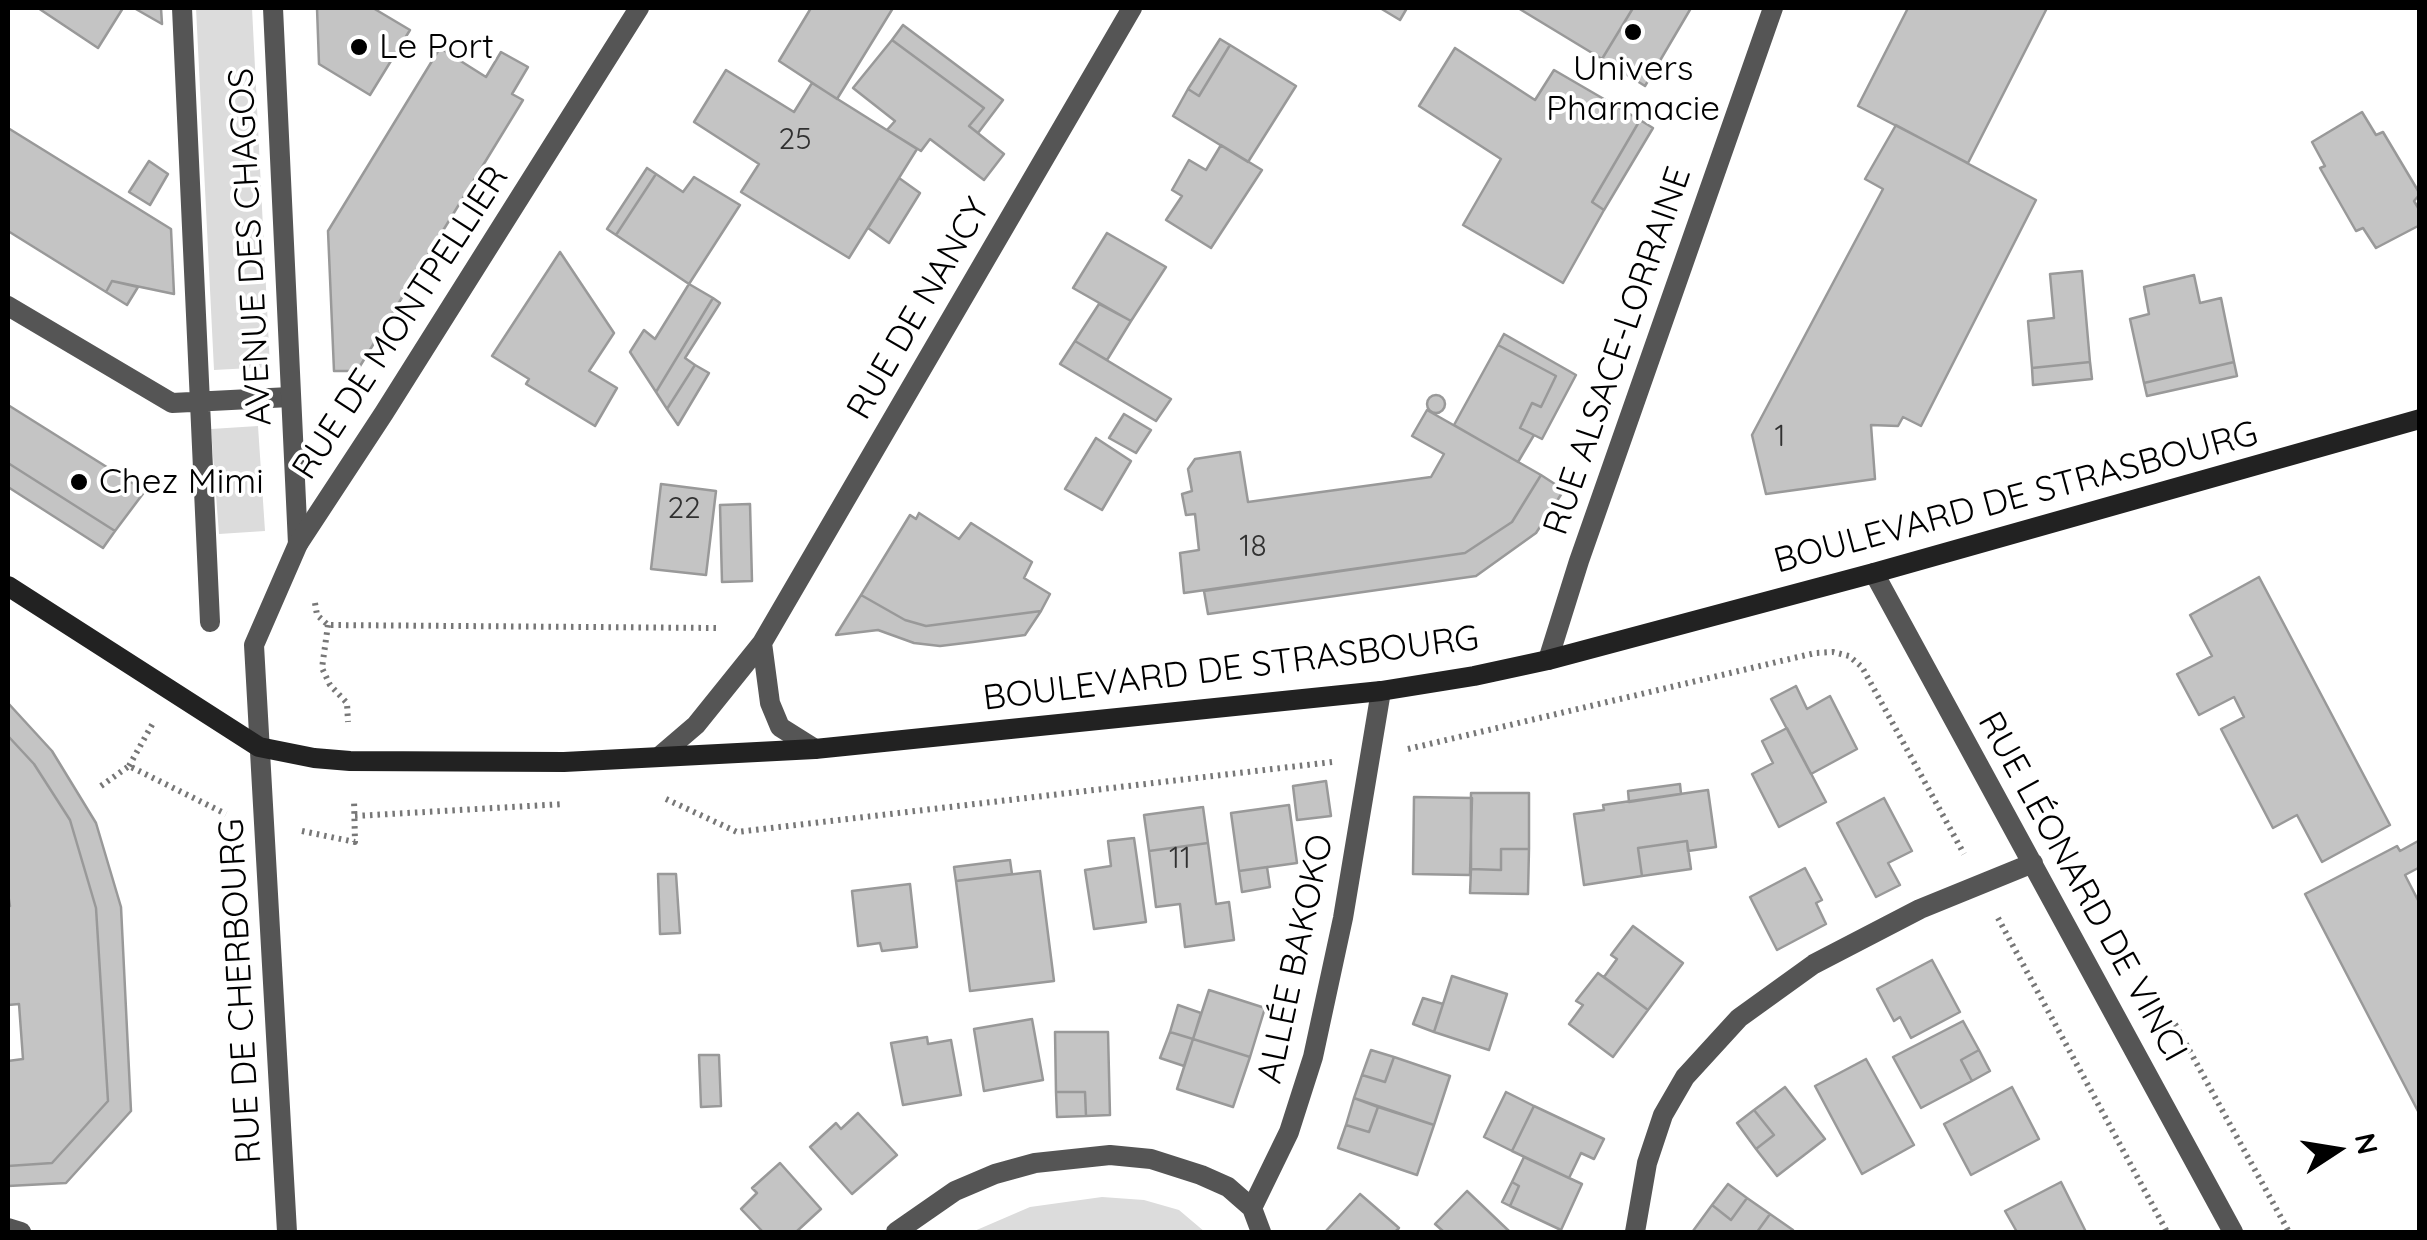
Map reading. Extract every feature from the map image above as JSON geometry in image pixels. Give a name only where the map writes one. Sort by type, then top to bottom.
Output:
[{"type":"main road","name":"BOULEVARD DE STRASBOURG","points":[[259,747],[350,762],[564,762],[815,748],[1380,690],[1548,660],[2420,419]]},
{"type":"main road","points":[[8,586],[259,747]]},
{"type":"street","points":[[182,8],[210,622]]},
{"type":"street","name":"AVENUE DES CHAGOS","points":[[272,8],[298,544]]},
{"type":"street","name":"RUE DE MONTPELLIER","points":[[259,747],[254,645],[298,544],[640,8]]},
{"type":"street","name":"RUE DE NANCY","points":[[661,755],[696,725],[762,643],[1132,8]]},
{"type":"street","name":"RUE ALSACE-LORRAINE","points":[[1548,660],[1604,486],[1773,8]]},
{"type":"street","points":[[8,306],[172,403],[290,396]]},
{"type":"street","name":"RUE LÉONARD DE VINCI","points":[[1874,573],[2232,1232]]},
{"type":"street","points":[[762,643],[770,703],[780,727],[815,748]]},
{"type":"street","name":"ALLÉE BAKOKO","points":[[1252,1208],[1289,1132],[1313,1057],[1380,756],[1380,690]]},
{"type":"street","name":"RUE DE CHERBOURG","points":[[259,747],[285,1232]]},
{"type":"street","points":[[1635,1232],[1647,1163],[1663,1115],[1685,1077],[1738,1018],[1814,964],[1920,909],[2033,863]]},
{"type":"street","points":[[896,1232],[955,1191],[982,1180],[1035,1163],[1072,1156],[1110,1155],[1151,1159],[1214,1181],[1241,1195],[1252,1208],[1261,1232]]},
{"type":"street","points":[[8,1228],[21,1232]]},
{"type":"path","points":[[313,597],[317,615],[328,625],[717,628]]},
{"type":"path","points":[[651,800],[669,799],[737,832],[1380,756],[1815,654],[1833,652],[1849,656],[1862,667],[1879,693],[2167,1232]]},
{"type":"path","points":[[355,816],[582,804]]},
{"type":"path","points":[[2175,1024],[2288,1232]]},
{"type":"shaded area","points":[[196,8],[252,8],[270,367],[214,370]]},
{"type":"shaded area","points":[[258,426],[265,531],[219,534],[211,429]]},
{"type":"shaded area","points":[[1102,1197],[1144,1200],[1179,1210],[1205,1232],[972,1232],[1030,1207]]},
{"type":"building","points":[[38,8],[123,8],[98,48]]},
{"type":"building","points":[[134,8],[161,8],[162,24]]},
{"type":"building","name":"Le Port","points":[[317,8],[373,8],[410,30],[370,95],[319,64]]},
{"type":"building","points":[[811,8],[893,8],[837,99],[779,61]]},
{"type":"building","points":[[1380,8],[1407,8],[1400,20]]},
{"type":"building","points":[[1518,8],[1633,8],[1602,59]]},
{"type":"building","points":[[1633,8],[1691,8],[1645,86],[1602,59]]},
{"type":"building","points":[[1908,8],[2047,8],[1968,163],[1858,106]]},
{"type":"building","points":[[903,25],[1003,100],[978,133],[969,126],[984,108],[892,40]]},
{"type":"building","points":[[1220,39],[1230,45],[1199,96],[1188,89]]},
{"type":"building","points":[[892,40],[984,108],[969,126],[1004,154],[984,180],[930,139],[921,151],[887,130],[895,121],[853,88]]},
{"type":"building","points":[[1230,45],[1296,86],[1248,162],[1173,116],[1188,89],[1199,96]]},
{"type":"building","points":[[440,48],[486,77],[501,52],[528,67],[512,94],[523,100],[357,371],[334,371],[328,231]]},
{"type":"building","points":[[1455,48],[1535,100],[1554,70],[1640,120],[1592,202],[1604,210],[1563,283],[1463,225],[1501,159],[1419,106]]},
{"type":"building","points":[[726,70],[794,112],[812,83],[917,149],[849,258],[741,192],[759,164],[694,122]]},
{"type":"building","points":[[2362,112],[2376,135],[2383,132],[2420,194],[2414,201],[2420,211],[2420,225],[2376,248],[2363,228],[2356,231],[2320,168],[2325,166],[2312,142]]},
{"type":"building","points":[[1640,120],[1653,128],[1604,210],[1592,202]]},
{"type":"building","points":[[1896,125],[2036,200],[1921,426],[1903,417],[1898,426],[1871,425],[1875,479],[1766,494],[1752,435],[1883,189],[1865,179]]},
{"type":"building","points":[[8,128],[171,229],[174,294],[112,281],[106,292],[8,231]]},
{"type":"building","points":[[1221,145],[1262,170],[1211,248],[1166,220],[1182,196],[1172,190],[1189,160],[1206,170]]},
{"type":"building","points":[[149,161],[168,174],[150,205],[129,192]]},
{"type":"building","points":[[647,168],[656,174],[616,235],[607,229]]},
{"type":"building","points":[[656,174],[683,192],[694,177],[740,205],[689,284],[616,235]]},
{"type":"building","points":[[899,178],[920,193],[889,243],[868,228]]},
{"type":"building","points":[[1107,233],[1166,267],[1131,321],[1073,288]]},
{"type":"building","points":[[560,252],[614,333],[589,371],[617,388],[595,426],[526,384],[529,379],[492,356]]},
{"type":"building","points":[[2082,271],[2090,362],[2032,368],[2028,321],[2054,318],[2050,274]]},
{"type":"building","points":[[2194,275],[2200,303],[2221,298],[2234,362],[2144,383],[2130,319],[2149,314],[2144,287]]},
{"type":"building","points":[[112,281],[138,287],[127,305],[106,292]]},
{"type":"building","points":[[689,284],[713,298],[656,392],[630,352],[644,330],[655,339]]},
{"type":"building","points":[[713,298],[720,303],[685,358],[695,365],[667,409],[656,392]]},
{"type":"building","points":[[1099,304],[1131,321],[1107,360],[1075,341]]},
{"type":"building","points":[[1504,334],[1576,375],[1542,439],[1520,428],[1532,403],[1541,407],[1556,376],[1498,345]]},
{"type":"building","points":[[1075,341],[1171,399],[1156,421],[1060,364]]},
{"type":"building","points":[[1498,345],[1556,376],[1541,407],[1532,403],[1520,428],[1534,435],[1518,462],[1454,425]]},
{"type":"building","points":[[2090,362],[2092,379],[2033,385],[2032,368]]},
{"type":"building","points":[[2234,362],[2237,376],[2147,396],[2144,383]]},
{"type":"building","points":[[695,365],[709,373],[678,425],[667,409]]},
{"type":"building","points":[[1436,395],[1445,404],[1436,413],[1427,404]]},
{"type":"building","points":[[8,405],[145,491],[115,531],[8,463]]},
{"type":"building","points":[[1427,410],[1541,475],[1512,522],[1465,553],[1184,593],[1180,553],[1199,550],[1195,514],[1186,515],[1182,494],[1192,491],[1188,469],[1195,459],[1240,452],[1248,502],[1431,477],[1444,454],[1412,436]]},
{"type":"building","points":[[1124,414],[1151,430],[1136,453],[1109,438]]},
{"type":"building","points":[[1096,438],[1131,461],[1102,510],[1065,489]]},
{"type":"building","points":[[8,463],[115,531],[103,548],[8,487]]},
{"type":"building","points":[[1541,475],[1564,490],[1536,533],[1476,576],[1208,614],[1204,591],[1465,553],[1512,522]]},
{"type":"building","points":[[661,484],[716,491],[706,575],[651,569]]},
{"type":"building","points":[[750,504],[752,581],[722,582],[720,505]]},
{"type":"building","points":[[919,513],[959,539],[971,523],[1032,562],[1024,578],[1050,594],[1041,611],[926,626],[905,620],[861,595],[910,515],[916,519]]},
{"type":"building","points":[[2259,577],[2390,825],[2322,862],[2297,815],[2273,828],[2221,729],[2244,717],[2234,697],[2199,715],[2177,674],[2212,656],[2190,615]]},
{"type":"building","points":[[861,595],[905,620],[926,626],[1041,611],[1025,635],[940,646],[914,643],[878,630],[836,635]]},
{"type":"building","points":[[1796,686],[1807,709],[1830,696],[1857,749],[1811,774],[1771,699]]},
{"type":"building","points":[[8,703],[52,751],[96,823],[121,907],[131,1111],[66,1183],[8,1186],[8,1166],[52,1163],[108,1101],[96,908],[70,820],[34,764],[8,736]]},
{"type":"building","points":[[1787,728],[1826,802],[1779,827],[1752,774],[1773,763],[1762,741]]},
{"type":"building","points":[[8,736],[34,764],[70,820],[96,908],[108,1101],[52,1163],[8,1166],[8,1061],[23,1059],[19,1004],[8,1005]]},
{"type":"building","points":[[1326,781],[1331,816],[1297,820],[1293,786]]},
{"type":"building","points":[[1680,784],[1681,794],[1629,802],[1628,791]]},
{"type":"building","points":[[1708,790],[1716,847],[1688,851],[1687,841],[1638,848],[1642,876],[1584,885],[1574,814],[1604,810],[1603,805]]},
{"type":"building","points":[[1471,793],[1529,793],[1529,849],[1501,849],[1501,870],[1471,869]]},
{"type":"building","points":[[1414,797],[1472,798],[1470,875],[1413,874]]},
{"type":"building","points":[[1884,798],[1912,851],[1888,863],[1900,885],[1876,897],[1837,823]]},
{"type":"building","points":[[1289,805],[1297,863],[1239,871],[1231,813]]},
{"type":"building","points":[[1203,807],[1208,843],[1149,851],[1144,815]]},
{"type":"building","points":[[1134,838],[1146,922],[1094,929],[1085,870],[1111,866],[1108,841]]},
{"type":"building","points":[[2420,840],[2420,867],[2405,875],[2420,904],[2420,1115],[2305,894],[2397,846],[2400,851]]},
{"type":"building","points":[[1687,841],[1691,869],[1642,876],[1638,848]]},
{"type":"building","points":[[1208,843],[1216,904],[1229,902],[1234,940],[1185,947],[1180,904],[1156,907],[1149,851]]},
{"type":"building","points":[[1501,849],[1529,849],[1528,894],[1470,893],[1471,869],[1501,870]]},
{"type":"building","points":[[1010,860],[1012,874],[956,881],[954,867]]},
{"type":"building","points":[[1267,867],[1270,887],[1242,892],[1239,871]]},
{"type":"building","points":[[1805,868],[1822,900],[1816,903],[1826,924],[1777,950],[1750,897]]},
{"type":"building","points":[[1040,871],[1054,981],[970,991],[956,881]]},
{"type":"building","points":[[658,874],[676,874],[680,933],[660,934]]},
{"type":"building","points":[[910,884],[917,947],[882,951],[880,943],[858,946],[852,891]]},
{"type":"building","points":[[1633,926],[1683,963],[1648,1010],[1604,977],[1617,959],[1611,955]]},
{"type":"building","points":[[1932,960],[1960,1012],[1911,1038],[1900,1017],[1894,1021],[1877,989]]},
{"type":"building","points":[[1598,973],[1648,1010],[1613,1057],[1569,1024],[1583,1005],[1576,1001]]},
{"type":"building","points":[[1452,976],[1507,994],[1489,1050],[1434,1032]]},
{"type":"building","points":[[1209,990],[1265,1008],[1250,1057],[1193,1039]]},
{"type":"building","points":[[1423,998],[1443,1004],[1434,1032],[1413,1024]]},
{"type":"building","points":[[1178,1005],[1201,1013],[1193,1039],[1170,1032]]},
{"type":"building","points":[[1032,1019],[1043,1080],[984,1091],[974,1029]]},
{"type":"building","points":[[1963,1021],[1979,1050],[1961,1060],[1972,1081],[1921,1108],[1893,1057]]},
{"type":"building","points":[[1055,1032],[1108,1032],[1110,1115],[1086,1116],[1085,1092],[1056,1092]]},
{"type":"building","points":[[1170,1032],[1193,1039],[1184,1066],[1160,1058]]},
{"type":"building","points":[[927,1037],[928,1044],[951,1040],[961,1095],[903,1105],[891,1043]]},
{"type":"building","points":[[1193,1039],[1250,1057],[1233,1107],[1177,1089]]},
{"type":"building","points":[[1371,1050],[1394,1057],[1385,1082],[1362,1075]]},
{"type":"building","points":[[1979,1050],[1990,1071],[1972,1081],[1961,1060]]},
{"type":"building","points":[[699,1055],[719,1055],[721,1106],[701,1107]]},
{"type":"building","points":[[1394,1057],[1450,1076],[1434,1125],[1354,1098],[1362,1075],[1385,1082]]},
{"type":"building","points":[[1866,1059],[1914,1145],[1862,1174],[1815,1086]]},
{"type":"building","points":[[1785,1087],[1825,1139],[1777,1176],[1756,1149],[1774,1135],[1754,1110]]},
{"type":"building","points":[[2012,1087],[2039,1139],[1971,1175],[1944,1124]]},
{"type":"building","points":[[1056,1092],[1085,1092],[1086,1116],[1057,1117]]},
{"type":"building","points":[[1506,1092],[1534,1106],[1512,1151],[1484,1137]]},
{"type":"building","points":[[1354,1098],[1378,1107],[1369,1132],[1346,1125]]},
{"type":"building","points":[[1534,1106],[1604,1139],[1594,1159],[1581,1153],[1569,1178],[1512,1151]]},
{"type":"building","points":[[1378,1107],[1434,1125],[1417,1175],[1338,1148],[1346,1125],[1369,1132]]},
{"type":"building","points":[[1754,1110],[1774,1135],[1756,1149],[1737,1123]]},
{"type":"building","points":[[858,1113],[897,1155],[852,1194],[810,1147],[836,1123],[841,1129]]},
{"type":"building","points":[[1524,1157],[1582,1184],[1561,1230],[1510,1206],[1519,1186],[1512,1182]]},
{"type":"building","points":[[780,1163],[821,1209],[796,1232],[763,1232],[741,1209],[757,1193],[752,1188]]},
{"type":"building","points":[[1512,1182],[1519,1186],[1510,1206],[1502,1202]]},
{"type":"building","points":[[2061,1182],[2086,1232],[2017,1232],[2005,1211]]},
{"type":"building","points":[[1728,1184],[1747,1198],[1731,1220],[1712,1205]]},
{"type":"building","points":[[1467,1191],[1510,1232],[1444,1232],[1435,1224]]},
{"type":"building","points":[[1360,1194],[1399,1228],[1395,1232],[1325,1232]]},
{"type":"building","points":[[1747,1198],[1770,1214],[1757,1232],[1693,1231],[1712,1205],[1731,1220]]},
{"type":"building","points":[[1770,1214],[1793,1230],[1757,1232]]},
{"type":"place","name":"Univers Pharmacie","points":[[1633,32]]},
{"type":"place","name":"Le Port","points":[[359,47]]},
{"type":"place","name":"Chez Mimi","points":[[79,482]]}]
